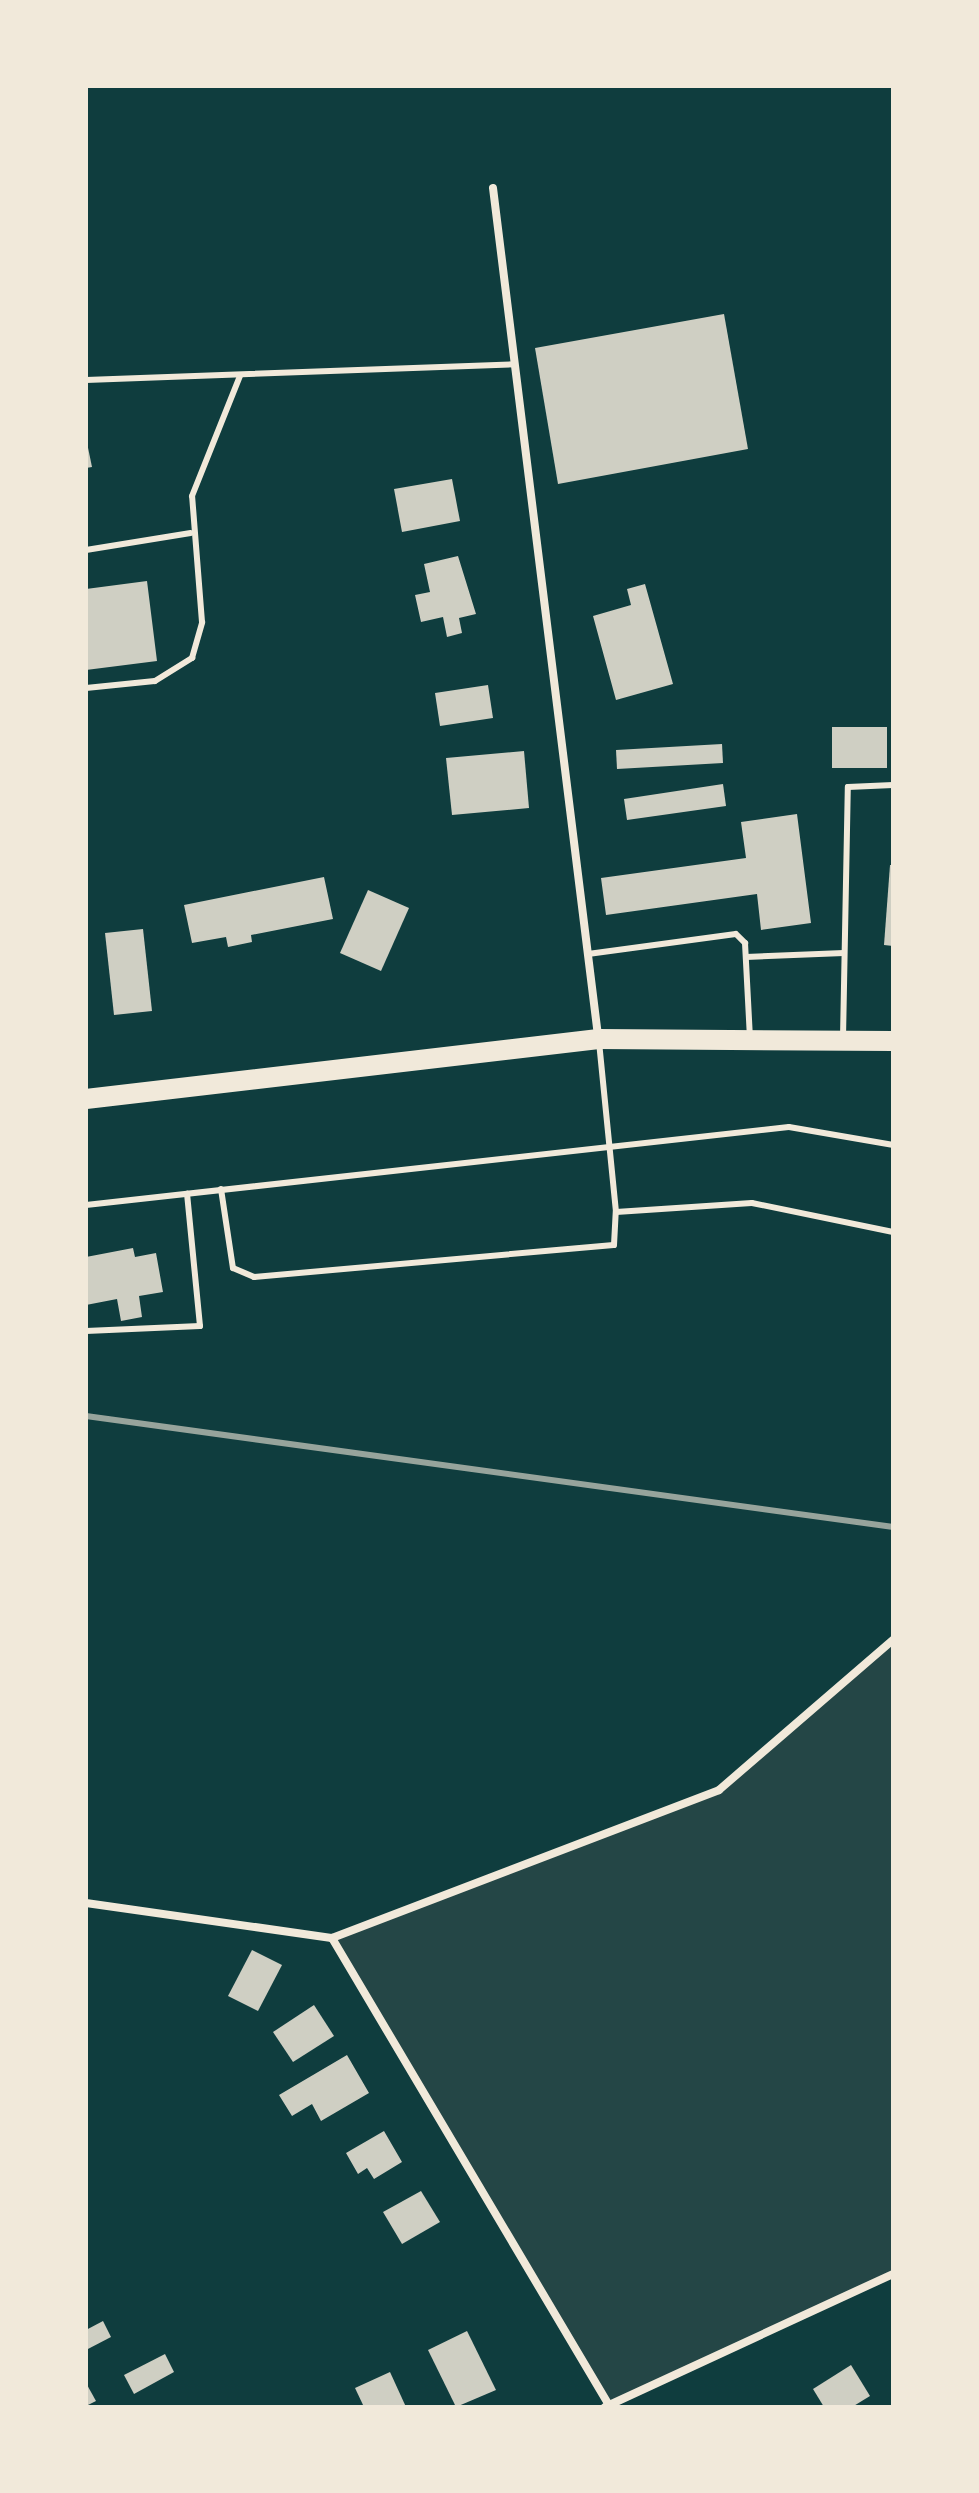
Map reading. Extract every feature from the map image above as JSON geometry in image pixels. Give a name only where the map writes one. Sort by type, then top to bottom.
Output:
[{"type":"main road","points":[[86,1099],[598,1039],[893,1041]]},
{"type":"street","points":[[493,188],[598,1039]]},
{"type":"street","points":[[86,1903],[332,1938],[719,1790],[893,1640]]},
{"type":"street","points":[[332,1938],[608,2406],[893,2274]]},
{"type":"lane","points":[[86,380],[136,374],[240,376],[361,367],[515,364]]},
{"type":"lane","points":[[86,688],[155,681],[192,658],[202,622],[191,533],[192,496],[204,458],[240,376]]},
{"type":"lane","points":[[86,550],[191,533]]},
{"type":"lane","points":[[843,1041],[848,787],[893,785]]},
{"type":"lane","points":[[588,954],[736,934],[745,943],[750,1040]]},
{"type":"lane","points":[[746,957],[844,953]]},
{"type":"lane","points":[[221,1189],[233,1268],[254,1277],[614,1245],[616,1212],[606,1145],[598,1039]]},
{"type":"lane","points":[[86,1205],[789,1127],[893,1145]]},
{"type":"lane","points":[[86,1331],[200,1326],[187,1194]]},
{"type":"lane","points":[[616,1212],[752,1203],[893,1232]]},
{"type":"shaded area","points":[[893,1640],[893,2274],[609,2405],[332,1938],[719,1790]]},
{"type":"building","points":[[724,314],[748,449],[558,484],[535,348]]},
{"type":"building","points":[[86,438],[92,467],[86,468]]},
{"type":"building","points":[[452,479],[460,521],[402,532],[394,489]]},
{"type":"building","points":[[458,556],[476,614],[459,618],[462,633],[447,637],[443,617],[421,622],[415,595],[430,592],[424,564]]},
{"type":"building","points":[[147,581],[157,661],[86,670],[86,589]]},
{"type":"building","points":[[645,584],[673,684],[616,700],[593,616],[631,605],[627,589]]},
{"type":"building","points":[[488,685],[493,718],[440,726],[435,693]]},
{"type":"building","points":[[832,727],[887,727],[887,768],[832,768]]},
{"type":"building","points":[[722,744],[723,763],[617,769],[616,750]]},
{"type":"building","points":[[524,751],[529,808],[452,815],[446,758]]},
{"type":"building","points":[[723,784],[726,806],[627,820],[624,799]]},
{"type":"building","points":[[797,814],[811,923],[761,930],[757,894],[606,915],[601,878],[746,858],[741,822]]},
{"type":"building","points":[[890,865],[893,865],[893,946],[884,945]]},
{"type":"building","points":[[324,877],[333,919],[251,935],[252,942],[228,947],[226,937],[192,943],[184,905]]},
{"type":"building","points":[[368,890],[409,908],[381,971],[340,953]]},
{"type":"building","points":[[143,929],[152,1011],[114,1015],[105,933]]},
{"type":"building","points":[[133,1248],[135,1257],[156,1253],[163,1292],[139,1296],[142,1317],[121,1321],[117,1299],[86,1305],[86,1257]]},
{"type":"building","points":[[252,1950],[282,1965],[258,2011],[228,1996]]},
{"type":"building","points":[[314,2005],[334,2036],[293,2062],[273,2032]]},
{"type":"building","points":[[347,2055],[369,2093],[321,2121],[312,2104],[292,2116],[279,2095]]},
{"type":"building","points":[[384,2131],[402,2162],[374,2179],[367,2168],[358,2174],[346,2153]]},
{"type":"building","points":[[421,2191],[440,2222],[402,2244],[383,2212]]},
{"type":"building","points":[[103,2321],[111,2337],[86,2350],[86,2330]]},
{"type":"building","points":[[467,2331],[496,2390],[456,2407],[428,2350]]},
{"type":"building","points":[[165,2354],[174,2372],[134,2394],[124,2375]]},
{"type":"building","points":[[851,2365],[870,2396],[852,2407],[824,2407],[813,2389]]},
{"type":"building","points":[[390,2372],[406,2407],[364,2407],[355,2388]]},
{"type":"building","points":[[86,2383],[96,2401],[86,2406]]},
{"type":"railway","points":[[86,1416],[893,1527]]}]
